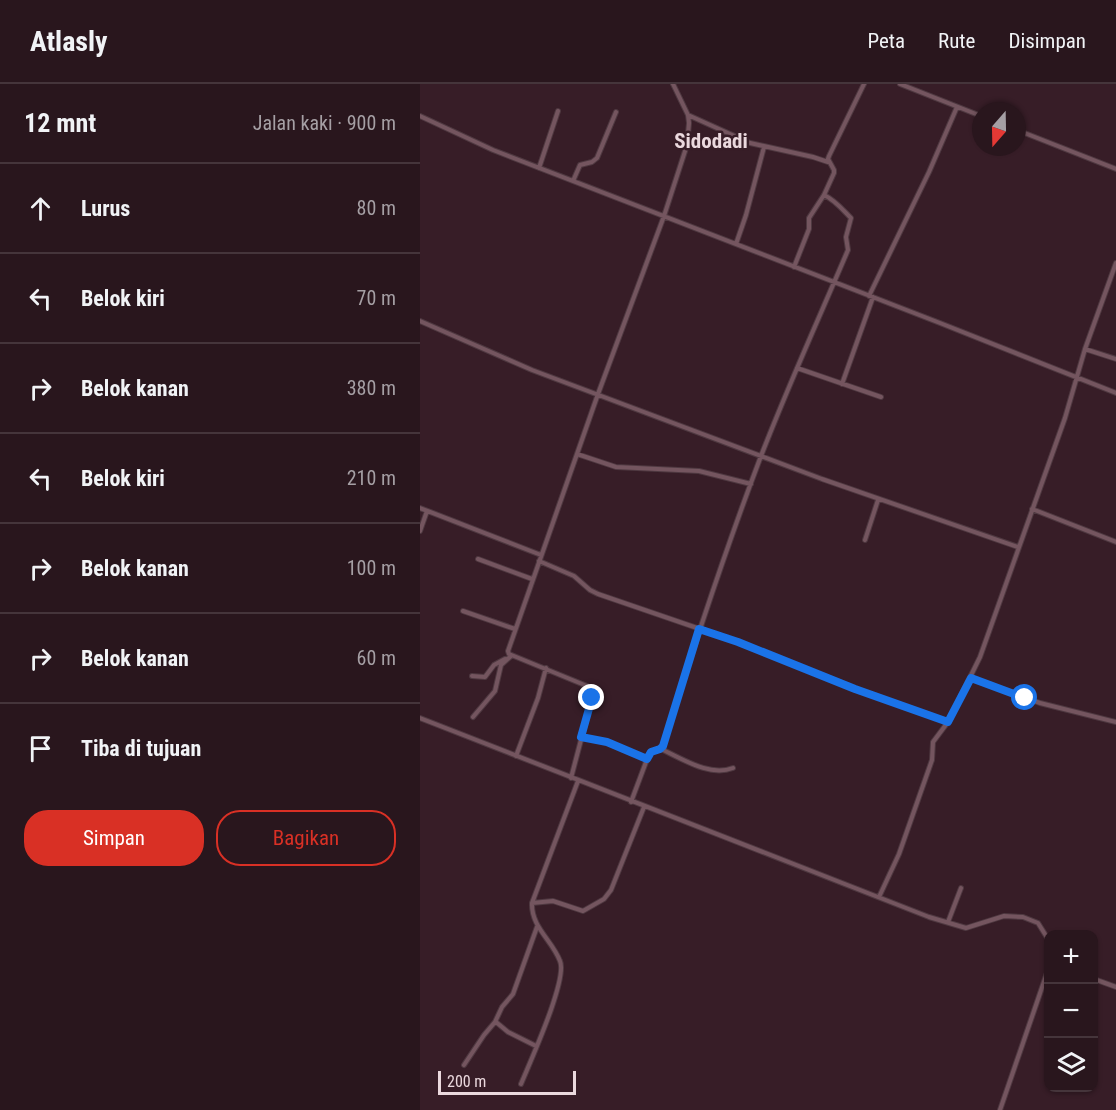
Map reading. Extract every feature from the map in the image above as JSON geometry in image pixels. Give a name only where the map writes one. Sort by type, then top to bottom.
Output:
[{"type":"street","points":[[571,778],[592,692],[587,686],[512,655],[508,651],[598,394],[664,216],[687,145],[690,123],[673,84]]},
{"type":"street","points":[[794,267],[809,229],[809,218],[824,195],[834,173],[829,156],[864,84]]},
{"type":"street","points":[[900,84],[972,113]]},
{"type":"street","points":[[842,384],[871,297],[957,107]]},
{"type":"street","points":[[539,168],[558,111]]},
{"type":"street","points":[[573,181],[580,165],[597,158],[616,112]]},
{"type":"street","points":[[688,115],[750,143],[829,162]]},
{"type":"street","points":[[420,116],[493,150],[1116,393]]},
{"type":"street","points":[[1026,134],[1116,169]]},
{"type":"street","points":[[736,244],[764,147]]},
{"type":"street","points":[[660,749],[699,629],[751,484],[797,368],[848,250],[846,237],[851,218],[839,208],[835,201],[824,195]]},
{"type":"street","points":[[879,897],[898,854],[932,760],[933,742],[948,722],[971,678],[1078,378],[1085,349],[1116,263]]},
{"type":"street","points":[[420,321],[524,367],[856,492],[1018,547]]},
{"type":"street","points":[[1085,349],[1116,358]]},
{"type":"street","points":[[797,368],[881,397]]},
{"type":"street","points":[[577,454],[616,467],[699,471],[751,484]]},
{"type":"street","points":[[865,540],[878,500]]},
{"type":"street","points":[[420,508],[541,555]]},
{"type":"street","points":[[1032,508],[1116,542]]},
{"type":"street","points":[[420,531],[427,511]]},
{"type":"street","points":[[478,559],[532,579]]},
{"type":"street","points":[[539,561],[574,576],[598,594],[737,642],[855,689],[948,722]]},
{"type":"street","points":[[463,611],[514,629]]},
{"type":"street","points":[[473,717],[495,691],[501,665],[512,655]]},
{"type":"street","points":[[472,676],[485,677],[499,661],[506,659]]},
{"type":"street","points":[[516,756],[538,698],[546,668]]},
{"type":"street","points":[[971,678],[1040,703],[1116,722]]},
{"type":"street","points":[[420,718],[631,802],[948,922],[966,928],[1004,916],[1023,917],[1038,923],[1044,933]]},
{"type":"street","points":[[581,737],[607,742],[647,759]]},
{"type":"street","points":[[631,802],[647,759],[651,752],[660,749],[717,772],[733,768]]},
{"type":"street","points":[[521,1084],[562,971],[559,957],[537,926],[532,912],[532,903],[578,781]]},
{"type":"street","points":[[532,903],[553,901],[584,911],[604,899],[615,883],[644,807]]},
{"type":"street","points":[[948,922],[960,888]]},
{"type":"street","points":[[464,1065],[513,994],[537,926]]},
{"type":"street","points":[[1098,980],[1116,987]]},
{"type":"street","points":[[1000,1110],[1044,982]]},
{"type":"street","points":[[495,1022],[514,1036],[536,1046]]},
{"type":"district","name":"Sidodadi","points":[[711,141]]},
{"type":"route","points":[[592,698],[581,737],[607,742],[647,759],[651,752],[663,746],[699,629],[948,722],[971,678],[1025,698]]}]
